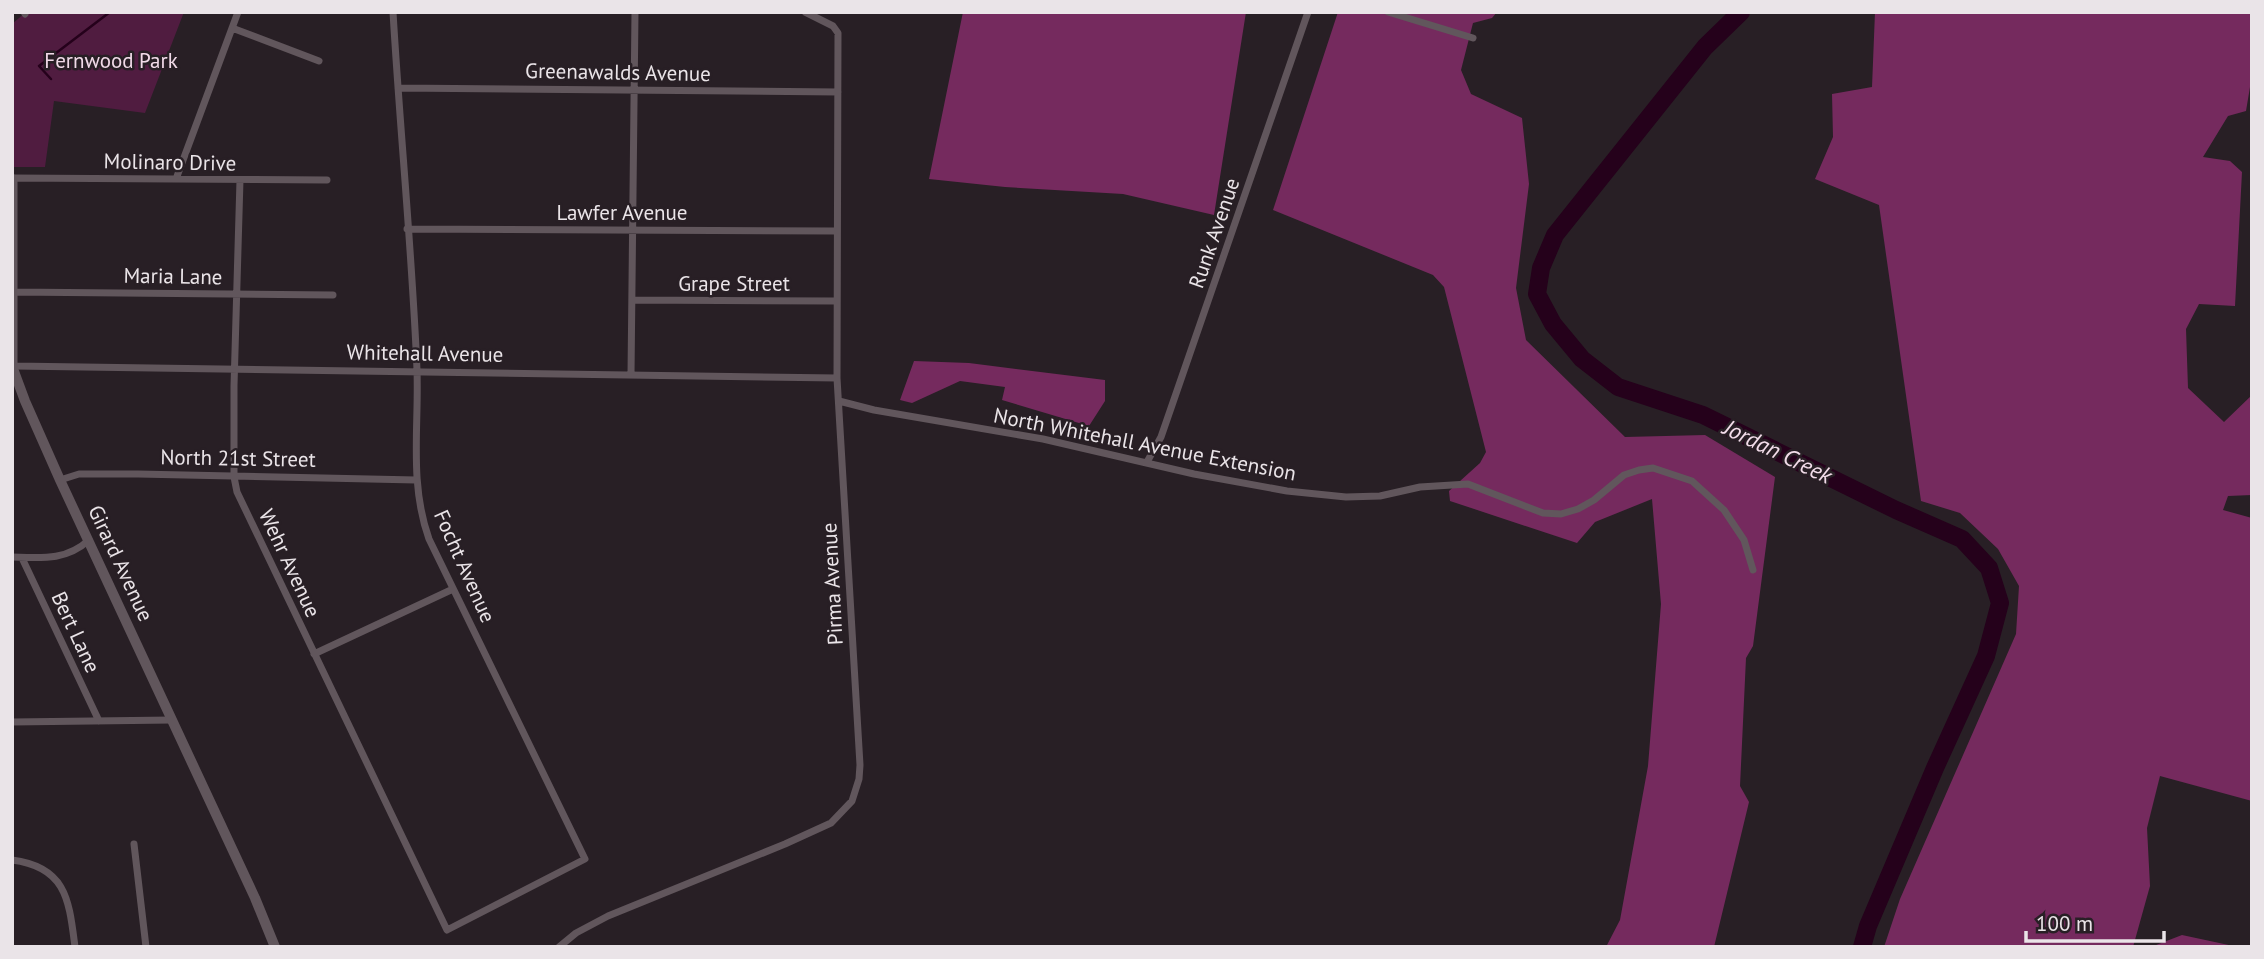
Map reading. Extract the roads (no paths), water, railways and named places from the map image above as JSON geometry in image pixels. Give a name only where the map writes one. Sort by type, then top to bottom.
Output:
[{"type":"street","points":[[176,180],[238,12]]},
{"type":"street","name":"Focht Avenue","points":[[393,12],[417,372],[416,480],[423,521],[453,589],[584,859],[447,930]]},
{"type":"street","points":[[631,375],[635,12]]},
{"type":"street","name":"Pirma Avenue","points":[[559,947],[576,933],[608,916],[810,833],[838,818],[852,801],[857,789],[860,765],[839,401],[836,301],[838,33],[833,26],[805,12]]},
{"type":"street","name":"Runk Avenue","points":[[1147,463],[1161,438],[1308,12]]},
{"type":"street","points":[[1388,12],[1473,38]]},
{"type":"street","points":[[232,28],[319,61]]},
{"type":"street","name":"Greenawalds Avenue","points":[[398,88],[838,92]]},
{"type":"street","name":"Molinaro Drive","points":[[13,178],[327,180]]},
{"type":"street","name":"Girard Avenue","points":[[13,178],[13,366],[25,401],[60,480],[255,898],[275,947]]},
{"type":"street","name":"Wehr Avenue","points":[[240,180],[235,369],[234,477],[237,492],[447,930]]},
{"type":"street","name":"Lawfer Avenue","points":[[407,229],[836,231]]},
{"type":"street","name":"Maria Lane","points":[[13,292],[333,295]]},
{"type":"street","name":"Grape Street","points":[[632,300],[836,301]]},
{"type":"street","name":"Whitehall Avenue","points":[[13,366],[838,378]]},
{"type":"street","name":"North Whitehall Avenue Extension","points":[[839,401],[874,410],[1043,439],[1180,472],[1271,489],[1346,497],[1380,496],[1420,488],[1468,484],[1543,513],[1561,514],[1594,500],[1624,475],[1653,468],[1692,481],[1724,510],[1744,540],[1753,570]]},
{"type":"street","name":"North 21st Street","points":[[60,480],[79,474],[416,480]]},
{"type":"street","points":[[12,557],[62,556],[89,540]]},
{"type":"street","name":"Bert Lane","points":[[22,558],[99,721]]},
{"type":"street","points":[[314,654],[453,589]]},
{"type":"street","points":[[12,722],[172,720]]},
{"type":"street","points":[[134,844],[146,947]]},
{"type":"street","points":[[12,860],[40,867],[63,890],[68,900],[75,947]]},
{"type":"waterway","points":[[51,79],[39,66],[110,12]]},
{"type":"waterway","name":"Jordan Creek","points":[[1741,12],[1705,47],[1555,235],[1541,268],[1537,294],[1553,324],[1582,359],[1618,387],[1703,415],[1896,510],[1962,539],[1989,568],[2000,603],[1986,656],[1935,768],[1868,926],[1862,947]]},
{"type":"park label","name":"Fernwood Park","points":[[111,60]]}]
